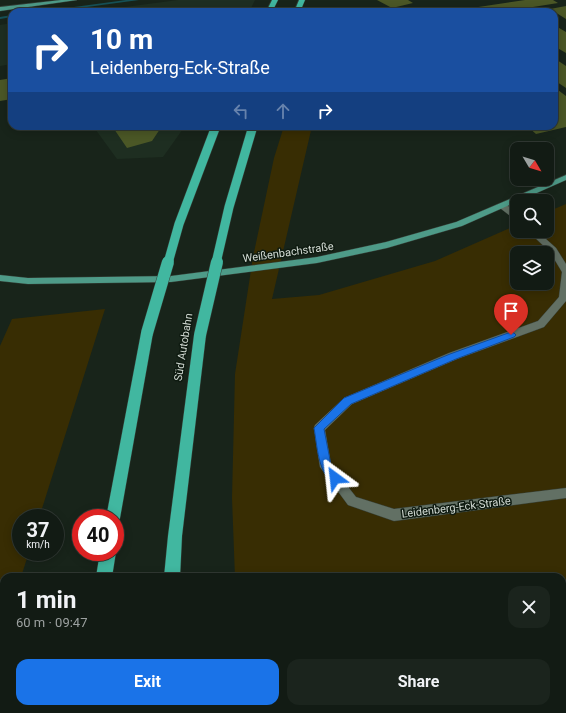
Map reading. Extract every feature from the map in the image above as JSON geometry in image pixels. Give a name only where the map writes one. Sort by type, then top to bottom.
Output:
[{"type":"highway","points":[[115,509],[147,333],[178,224],[214,130]]},
{"type":"highway","name":"Süd Autobahn","points":[[172,573],[175,536],[200,335],[229,207],[252,130]]},
{"type":"highway","points":[[105,573],[107,561]]},
{"type":"main road","points":[[8,8],[74,0]]},
{"type":"main road","name":"Weißenbachstraße","points":[[0,278],[28,280],[171,279],[317,260],[386,245],[458,224],[504,206],[566,177]]},
{"type":"street","points":[[504,206],[510,212]]},
{"type":"street","name":"Leidenberg-Eck-Straße","points":[[540,238],[553,250],[566,272],[563,298],[541,324],[453,356],[348,401],[319,428],[326,467],[352,501],[394,515],[566,493]]},
{"type":"shaded area","points":[[178,0],[255,0],[251,8],[117,8]]},
{"type":"shaded area","points":[[8,24],[8,65],[0,66],[0,25]]},
{"type":"shaded area","points":[[96,130],[182,130],[163,157],[117,159]]},
{"type":"shaded area","points":[[283,130],[311,130],[272,299],[319,295],[435,261],[510,228],[510,238],[554,238],[554,209],[566,204],[566,573],[235,573],[232,498],[235,374],[253,257],[274,158]]},
{"type":"shaded area","points":[[105,309],[42,509],[12,509],[12,561],[26,561],[22,573],[0,573],[0,346],[12,319]]},
{"type":"building","points":[[377,0],[408,0],[413,3],[392,8]]},
{"type":"building","points":[[525,0],[553,0],[558,3],[527,8],[472,8]]},
{"type":"building","points":[[566,6],[566,19],[558,14],[558,8],[555,8]]},
{"type":"building","points":[[558,27],[566,32],[566,53],[558,48]]},
{"type":"building","points":[[558,61],[566,66],[566,88],[558,83]]},
{"type":"building","points":[[8,79],[8,100],[0,101],[0,80]]},
{"type":"building","points":[[558,90],[566,96],[566,127],[558,129]]},
{"type":"building","points":[[115,130],[159,130],[152,141],[127,148]]},
{"type":"building","points":[[532,130],[553,130],[536,134]]},
{"type":"waterway","points":[[72,8],[137,0]]},
{"type":"waterway","points":[[0,18],[8,17]]},
{"type":"route","points":[[335,478],[326,467],[319,428],[348,401],[453,356],[511,335]]}]
